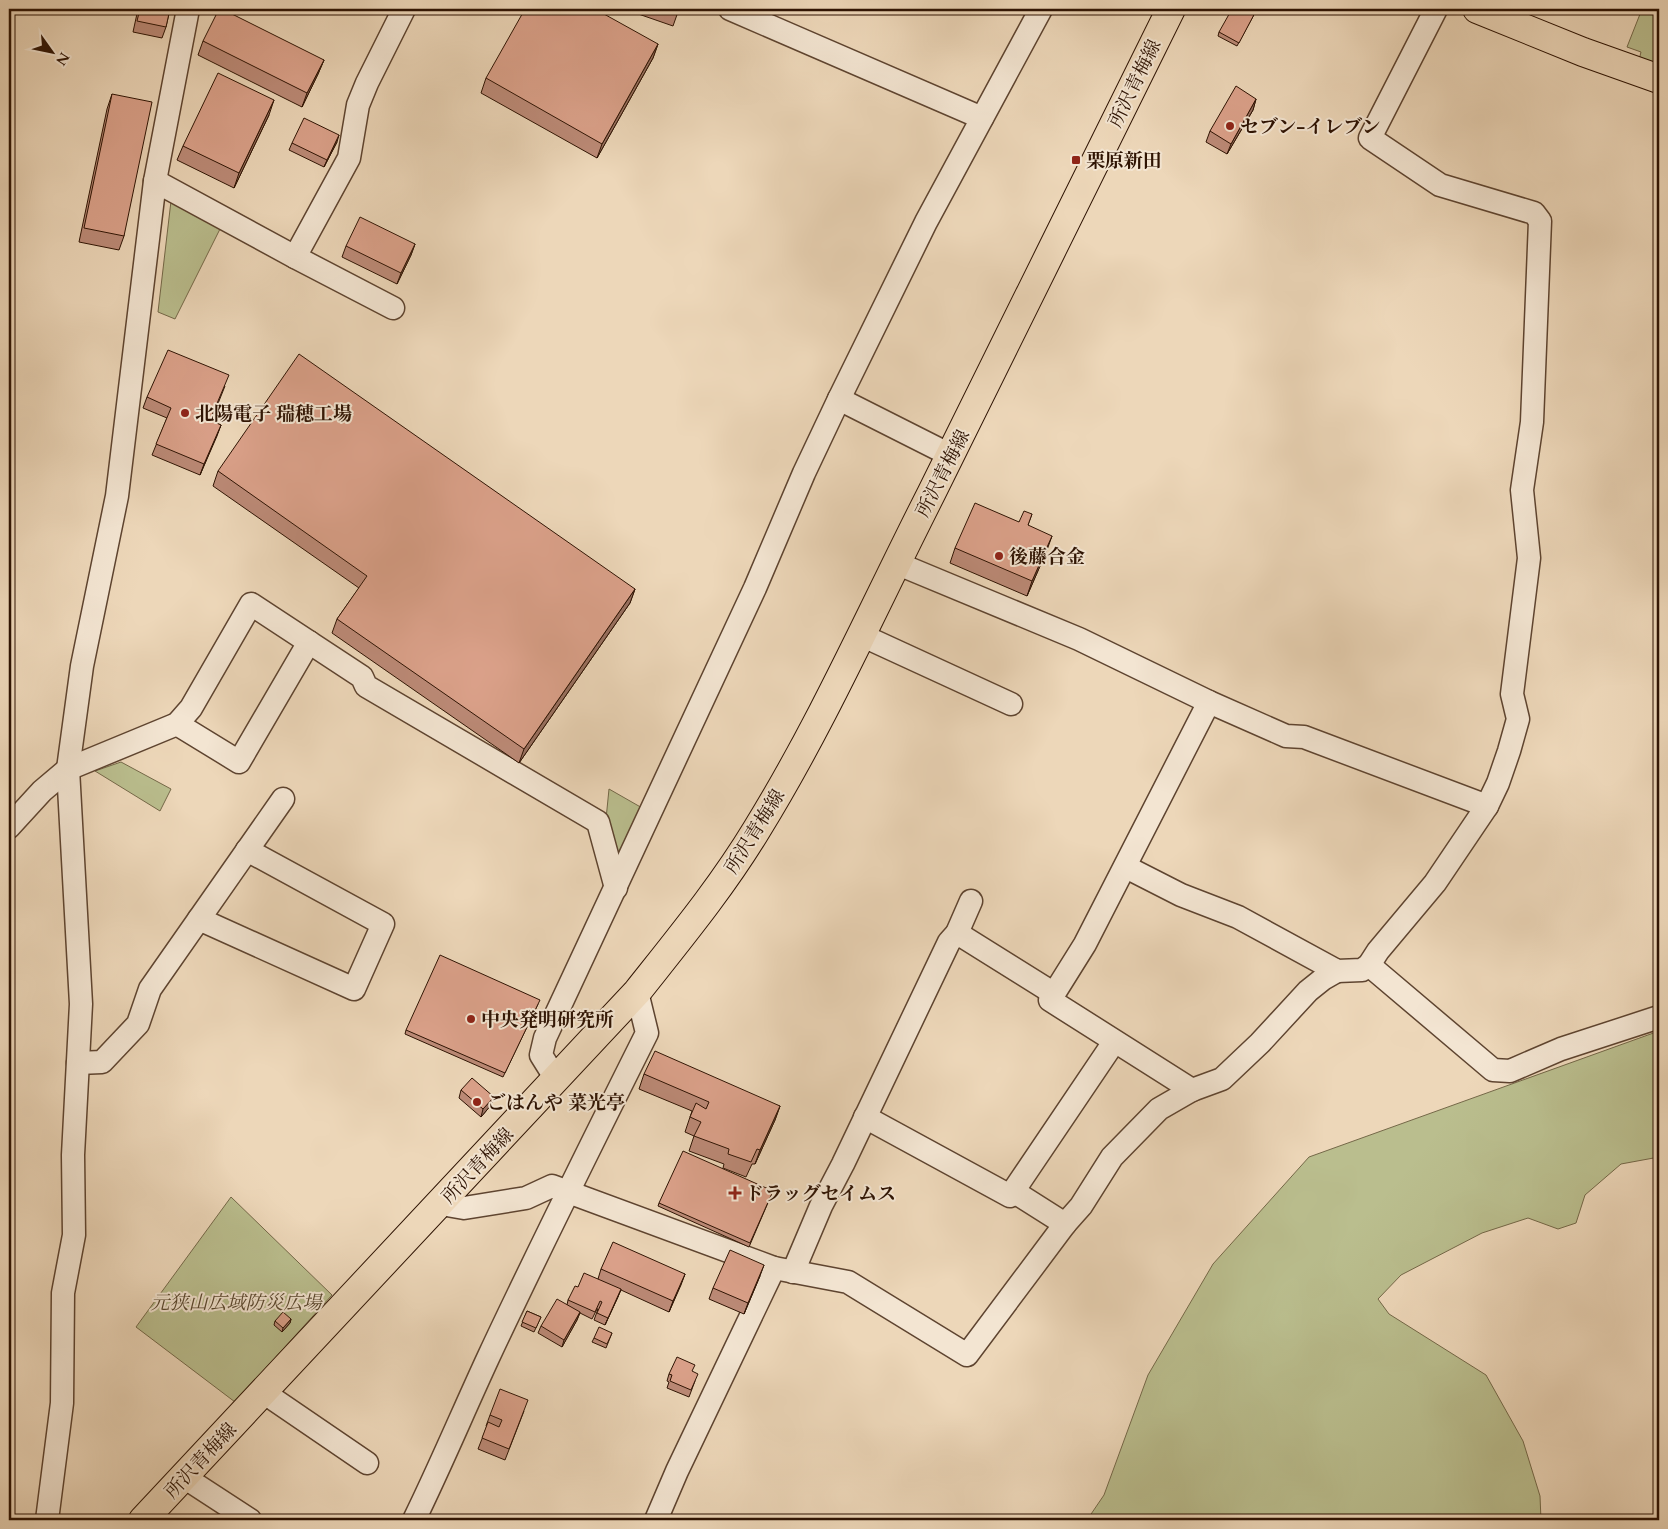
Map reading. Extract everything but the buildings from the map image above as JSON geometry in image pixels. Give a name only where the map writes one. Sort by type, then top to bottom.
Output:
[{"type":"main road","name":"所沢青梅線","points":[[143,1520],[441,1204],[637,992],[703,909],[756,831],[798,760],[977,404],[1170,9]]},
{"type":"main road","points":[[1477,9],[1583,52],[1659,79]]},
{"type":"street","points":[[47,1520],[62,1403],[63,1293],[74,1235],[72,1155],[81,1004],[68,769],[82,666],[117,496],[155,180],[188,9]]},
{"type":"street","points":[[295,257],[349,158],[358,105],[404,9]]},
{"type":"street","points":[[730,9],[982,118]]},
{"type":"street","points":[[556,1079],[541,1055],[544,1038],[616,888],[755,588],[804,473],[839,399],[926,222],[1041,9]]},
{"type":"street","points":[[441,1204],[464,1208],[526,1198],[552,1186],[783,1270],[848,1282],[967,1355],[1064,1224],[1081,1206],[1112,1157],[1160,1109],[1192,1090],[1222,1079],[1260,1043],[1308,991],[1323,979],[1336,971],[1362,970],[1369,965],[1378,951],[1434,883],[1487,806],[1498,783],[1518,719],[1512,694],[1530,558],[1522,490],[1532,422],[1540,221],[1534,213],[1440,185],[1370,138],[1436,9]]},
{"type":"street","points":[[155,180],[295,257],[393,308]]},
{"type":"street","points":[[839,399],[950,455]]},
{"type":"street","points":[[896,563],[1079,639],[1209,702],[1286,736],[1304,737],[1487,806]]},
{"type":"street","points":[[9,827],[42,792],[68,769],[177,724],[191,708],[251,604],[362,677],[366,686],[598,822],[616,888]]},
{"type":"street","points":[[861,635],[1011,704]]},
{"type":"street","points":[[177,724],[238,762],[309,642]]},
{"type":"street","points":[[1192,1090],[1050,1000],[1085,944],[1209,702]]},
{"type":"street","points":[[78,1063],[102,1062],[138,1024],[150,989],[284,799]]},
{"type":"street","points":[[199,919],[354,989],[382,924],[247,850]]},
{"type":"street","points":[[1126,867],[1181,895],[1238,916],[1336,971]]},
{"type":"street","points":[[656,1520],[680,1464],[783,1270],[821,1206],[843,1164],[949,942],[957,934],[971,901]]},
{"type":"street","points":[[957,934],[1053,993]]},
{"type":"street","points":[[1369,965],[1494,1070],[1510,1071],[1560,1049],[1659,1016]]},
{"type":"street","points":[[414,1520],[444,1458],[487,1360],[568,1191],[647,1033],[637,992]]},
{"type":"street","points":[[865,1117],[1010,1196],[1114,1042]]},
{"type":"street","points":[[1013,1191],[1064,1224]]},
{"type":"street","points":[[263,1392],[367,1463]]},
{"type":"street","points":[[184,1477],[250,1520]]},
{"type":"green space","points":[[1642,9],[1659,9],[1659,66],[1639,60],[1641,52],[1627,47]]},
{"type":"green space","points":[[171,201],[220,229],[175,319],[158,312]]},
{"type":"green space","points":[[121,762],[171,789],[160,811],[95,771]]},
{"type":"green space","points":[[609,789],[644,809],[625,852],[611,850],[606,819]]},
{"type":"green space","points":[[1659,1031],[1659,1157],[1621,1164],[1585,1195],[1576,1223],[1558,1229],[1528,1218],[1482,1233],[1401,1275],[1378,1299],[1389,1314],[1486,1375],[1523,1441],[1540,1496],[1541,1520],[1087,1520],[1104,1495],[1148,1375],[1213,1264],[1309,1157]]},
{"type":"green space","name":"元狭山広域防災広場","points":[[231,1197],[332,1295],[235,1402],[136,1327]]},
{"type":"place","name":"セブン-イレブン","points":[[1230,126]]},
{"type":"place","name":"栗原新田","points":[[1076,160]]},
{"type":"place","name":"北陽電子 瑞穂工場","points":[[185,413]]},
{"type":"place","name":"後藤合金","points":[[999,556]]},
{"type":"place","name":"中央発明研究所","points":[[471,1019]]},
{"type":"place","name":"ごはんや 菜光亭","points":[[477,1102]]},
{"type":"place","name":"ドラッグセイムス","points":[[735,1193]]}]
